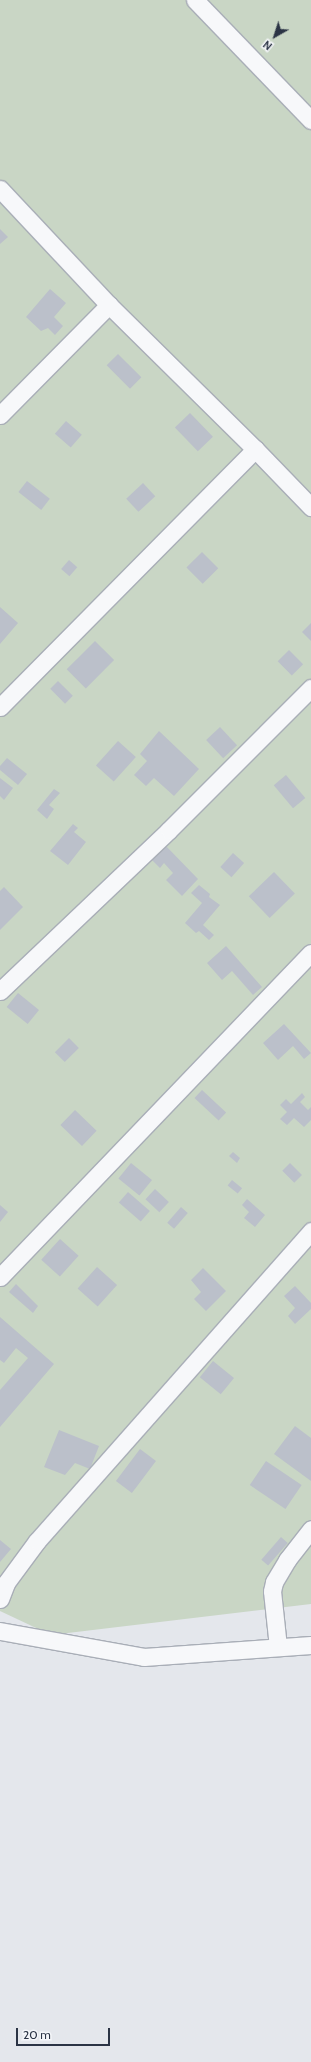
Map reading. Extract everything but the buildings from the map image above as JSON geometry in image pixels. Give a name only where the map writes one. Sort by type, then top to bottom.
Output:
[{"type":"lane","points":[[195,0],[311,120]]},
{"type":"lane","points":[[0,189],[109,305],[256,449],[311,508]]},
{"type":"lane","points":[[0,415],[109,305]]},
{"type":"lane","points":[[0,707],[256,449]]},
{"type":"lane","points":[[0,991],[169,830],[311,688]]},
{"type":"lane","points":[[0,1277],[311,953]]},
{"type":"lane","points":[[0,1599],[6,1583],[37,1541],[311,1231]]},
{"type":"lane","points":[[278,1647],[272,1591],[274,1582],[287,1560],[311,1528]]},
{"type":"lane","points":[[0,1631],[144,1656],[311,1645]]},
{"type":"green space","points":[[0,0],[311,0],[311,1604],[51,1635],[0,1611]]}]
